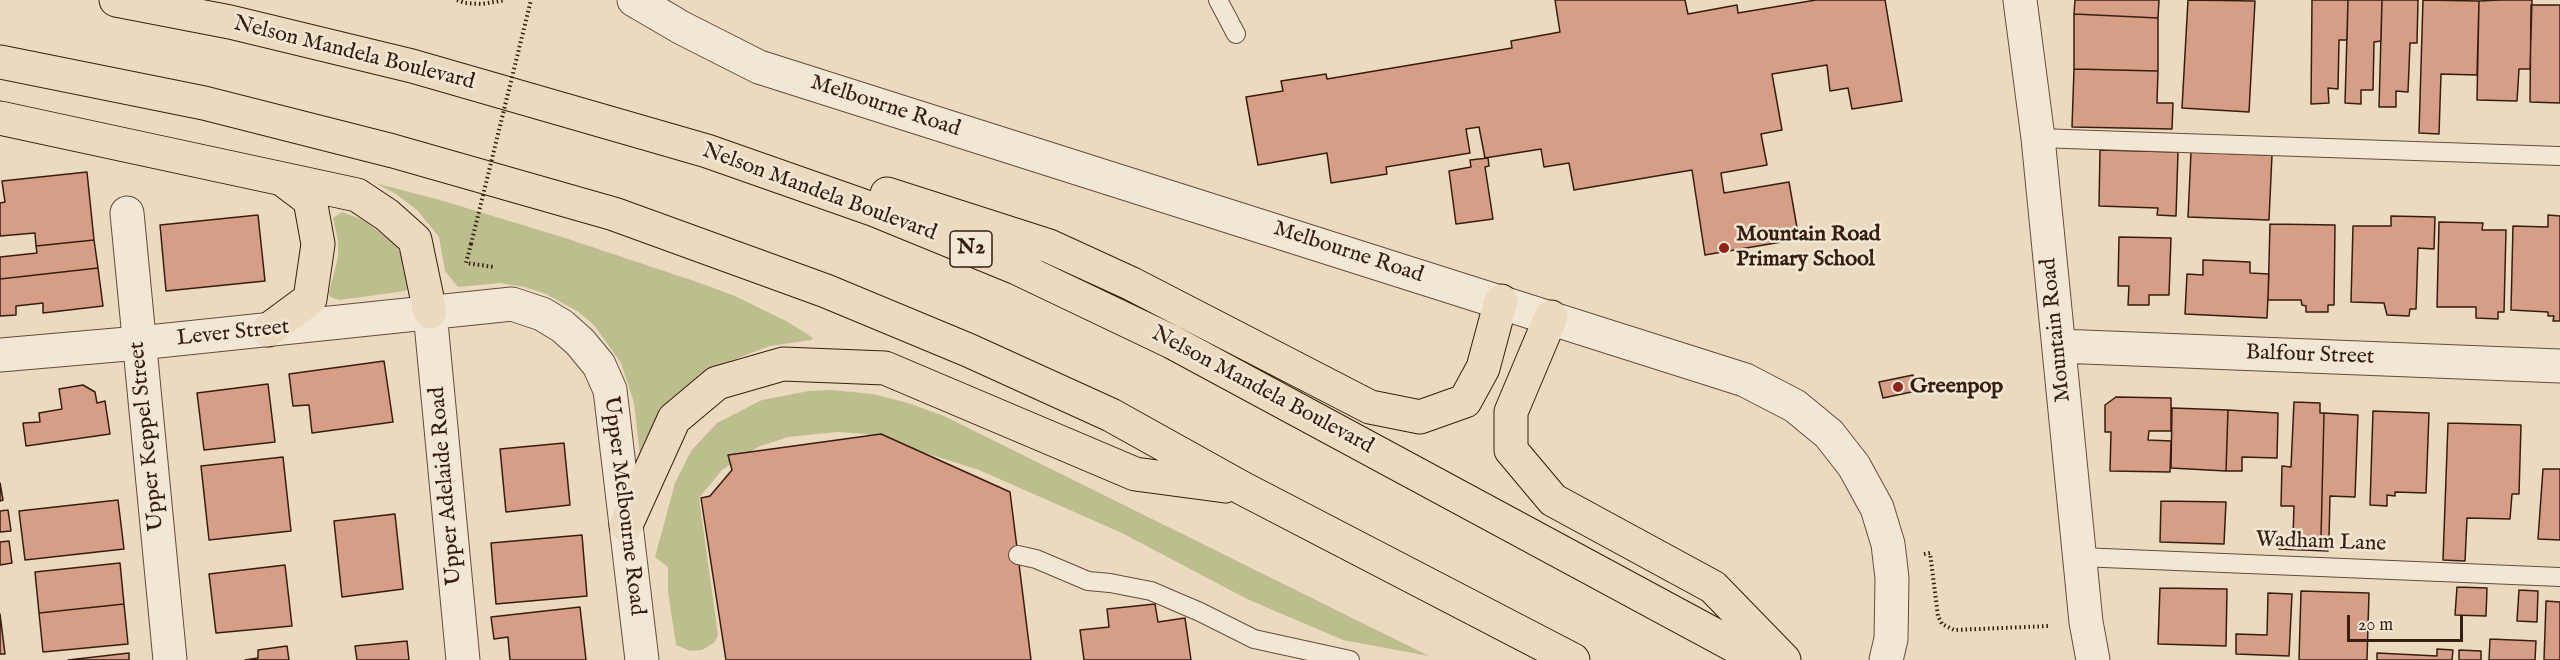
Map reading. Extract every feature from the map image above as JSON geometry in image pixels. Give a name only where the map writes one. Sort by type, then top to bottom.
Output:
[{"type":"highway","name":"Nelson Mandela Boulevard","points":[[116,0],[230,22],[412,66],[707,151],[897,219],[1017,268],[1173,342],[1761,660]]},
{"type":"highway","points":[[0,62],[215,106],[393,151],[614,214],[826,291],[968,350],[1111,415],[1242,488],[1573,660]]},
{"type":"highway","points":[[0,118],[357,195],[387,214],[416,240],[430,312]]},
{"type":"highway","points":[[707,151],[883,193],[1049,246],[1132,284],[1370,407],[1420,417],[1465,401],[1484,368],[1502,301]]},
{"type":"highway","points":[[268,330],[310,299],[318,244],[310,200],[281,178]]},
{"type":"highway","points":[[1551,317],[1511,412],[1511,450],[1553,500],[1713,587],[1784,660]]},
{"type":"highway","points":[[626,525],[674,419],[717,384],[783,364],[885,368],[1135,474],[1242,488]]},
{"type":"street","name":"Melbourne Road","points":[[634,0],[682,28],[759,67],[1745,380],[1795,406],[1829,434],[1854,466],[1877,508],[1888,544],[1892,578],[1891,639],[1886,660]]},
{"type":"street","name":"Mountain Road","points":[[2020,0],[2038,138],[2086,622],[2092,660]]},
{"type":"street","name":"Upper Keppel Street","points":[[127,213],[170,660]]},
{"type":"street","name":"Upper Melbourne Road","points":[[430,312],[512,304],[542,314],[562,326],[580,342],[599,365],[610,390],[642,660]]},
{"type":"street","name":"Lever Street","points":[[0,355],[139,343],[430,312]]},
{"type":"street","name":"Upper Adelaide Road","points":[[430,312],[463,660]]},
{"type":"street","name":"Balfour Street","points":[[2059,346],[2560,366]]},
{"type":"lane","points":[[1218,0],[1236,34]]},
{"type":"lane","points":[[2038,138],[2560,156]]},
{"type":"lane","points":[[1018,555],[1036,559],[1088,581],[1150,591],[1200,612],[1254,639],[1350,660]]},
{"type":"lane","name":"Wadham Lane","points":[[2080,557],[2560,577]]},
{"type":"path","points":[[457,0],[482,4],[505,0]]},
{"type":"path","points":[[471,244],[531,0]]},
{"type":"path","points":[[1930,553],[1938,616],[1942,624],[1954,630],[2046,627]]},
{"type":"green space","points":[[375,183],[562,237],[697,282],[735,296],[788,322],[813,338],[770,346],[714,367],[640,456],[634,403],[621,363],[594,325],[577,311],[546,294],[525,287],[500,283],[458,287],[445,271],[439,237],[417,210],[396,194]]},
{"type":"green space","points":[[342,212],[363,220],[395,244],[404,259],[409,287],[405,291],[340,300],[330,297],[338,257],[338,241],[333,218]]},
{"type":"green space","points":[[831,390],[873,394],[944,416],[1429,656],[1343,640],[1247,599],[1122,533],[979,470],[866,434],[837,432],[788,437],[758,447],[722,470],[699,498],[718,635],[715,642],[702,650],[690,651],[676,645],[668,591],[668,567],[655,557],[675,483],[691,451],[717,423],[762,400],[809,391]]},
{"type":"building","points":[[1555,0],[1685,0],[1688,14],[1737,5],[1738,13],[1816,0],[1885,0],[1902,101],[1852,109],[1848,88],[1830,91],[1827,65],[1772,74],[1782,130],[1761,134],[1767,165],[1721,173],[1724,193],[1789,182],[1799,239],[1705,255],[1692,170],[1574,190],[1569,163],[1544,167],[1541,149],[1485,158],[1479,127],[1466,129],[1470,153],[1386,167],[1387,174],[1331,183],[1327,153],[1258,165],[1246,97],[1283,91],[1281,81],[1326,74],[1327,79],[1512,48],[1511,41],[1560,32]]},
{"type":"building","points":[[2075,0],[2159,0],[2158,18],[2074,14]]},
{"type":"building","points":[[2188,0],[2255,1],[2249,112],[2182,108]]},
{"type":"building","points":[[2312,0],[2348,0],[2347,40],[2339,40],[2338,89],[2328,88],[2329,103],[2311,104]]},
{"type":"building","points":[[2348,0],[2382,0],[2381,41],[2374,42],[2373,90],[2361,90],[2361,104],[2345,103]]},
{"type":"building","points":[[2382,0],[2418,0],[2417,43],[2410,43],[2408,92],[2396,91],[2396,107],[2379,107]]},
{"type":"building","points":[[2423,0],[2479,1],[2477,75],[2441,74],[2439,134],[2419,133]]},
{"type":"building","points":[[2532,0],[2530,69],[2519,69],[2517,101],[2477,100],[2479,1]]},
{"type":"building","points":[[2531,5],[2560,5],[2560,103],[2530,102]]},
{"type":"building","points":[[2074,14],[2158,18],[2158,71],[2074,69]]},
{"type":"building","points":[[2074,69],[2158,71],[2157,103],[2173,103],[2172,129],[2072,127]]},
{"type":"building","points":[[2100,150],[2178,152],[2176,216],[2157,215],[2158,208],[2099,206]]},
{"type":"building","points":[[2191,152],[2272,155],[2269,220],[2188,217]]},
{"type":"building","points":[[1488,158],[1489,166],[1485,167],[1493,219],[1456,224],[1449,171],[1471,167],[1470,160]]},
{"type":"building","points":[[87,172],[94,240],[36,246],[35,233],[0,236],[0,203],[5,202],[2,181]]},
{"type":"building","points":[[258,215],[265,281],[166,291],[160,225]]},
{"type":"building","points":[[2548,215],[2560,216],[2560,321],[2553,321],[2554,316],[2548,316],[2548,312],[2511,310],[2513,226],[2548,227]]},
{"type":"building","points":[[2391,216],[2435,217],[2434,249],[2418,248],[2416,309],[2410,309],[2409,316],[2387,315],[2384,303],[2351,302],[2353,226],[2391,226]]},
{"type":"building","points":[[2439,222],[2483,223],[2482,230],[2506,230],[2504,312],[2498,312],[2498,319],[2476,318],[2476,307],[2437,307]]},
{"type":"building","points":[[2270,224],[2335,225],[2334,305],[2328,305],[2328,312],[2306,312],[2306,306],[2302,305],[2301,300],[2268,300]]},
{"type":"building","points":[[2119,237],[2171,238],[2169,295],[2149,295],[2149,305],[2128,305],[2129,286],[2118,286]]},
{"type":"building","points":[[94,240],[98,268],[0,279],[0,257],[37,253],[36,246]]},
{"type":"building","points":[[2203,260],[2250,262],[2250,273],[2269,274],[2267,318],[2185,314],[2187,274],[2203,275]]},
{"type":"building","points":[[98,268],[103,306],[43,313],[43,303],[16,306],[16,315],[0,316],[0,279]]},
{"type":"building","points":[[384,361],[393,422],[312,433],[309,405],[293,406],[289,374]]},
{"type":"building","name":"Greenpop","points":[[1913,375],[1916,391],[1883,398],[1879,382]]},
{"type":"building","points":[[268,384],[275,442],[204,450],[197,393]]},
{"type":"building","points":[[83,385],[95,392],[97,403],[105,401],[110,434],[26,446],[23,423],[40,422],[39,413],[62,409],[59,389]]},
{"type":"building","points":[[2116,397],[2171,398],[2171,431],[2149,431],[2148,440],[2171,441],[2170,472],[2110,471],[2111,432],[2105,432],[2105,405]]},
{"type":"building","points":[[2294,402],[2320,403],[2320,413],[2324,413],[2321,538],[2329,538],[2328,551],[2279,549],[2279,537],[2293,537],[2294,506],[2281,506],[2282,466],[2291,467]]},
{"type":"building","points":[[2172,408],[2228,410],[2226,471],[2171,468]]},
{"type":"building","points":[[2228,410],[2278,413],[2277,458],[2242,457],[2242,471],[2226,471]]},
{"type":"building","points":[[2373,411],[2429,413],[2426,493],[2395,492],[2395,496],[2387,495],[2387,506],[2370,505]]},
{"type":"building","points":[[2324,413],[2358,415],[2355,497],[2330,496],[2329,538],[2321,538]]},
{"type":"building","points":[[2448,423],[2521,425],[2519,494],[2512,494],[2510,519],[2467,518],[2465,561],[2443,560]]},
{"type":"building","points":[[881,434],[1010,492],[1031,660],[726,660],[701,498],[710,496],[732,470],[728,455]]},
{"type":"building","points":[[564,443],[570,505],[506,512],[500,449]]},
{"type":"building","points":[[283,457],[291,531],[209,540],[201,466]]},
{"type":"building","points":[[2543,469],[2560,469],[2560,540],[2538,539]]},
{"type":"building","points":[[0,483],[3,500],[0,501]]},
{"type":"building","points":[[118,500],[124,549],[25,560],[19,511]]},
{"type":"building","points":[[2161,501],[2226,502],[2224,544],[2160,542]]},
{"type":"building","points":[[8,510],[11,531],[0,532],[0,511]]},
{"type":"building","points":[[395,514],[403,589],[342,597],[334,521]]},
{"type":"building","points":[[582,535],[587,596],[496,604],[491,543]]},
{"type":"building","points":[[9,541],[12,563],[0,565],[0,542]]},
{"type":"building","points":[[120,563],[124,604],[39,613],[35,572]]},
{"type":"building","points":[[285,565],[292,626],[216,633],[209,574]]},
{"type":"building","points":[[2457,587],[2487,588],[2486,616],[2455,615]]},
{"type":"building","points":[[2160,588],[2227,589],[2226,646],[2158,644]]},
{"type":"building","points":[[2519,590],[2538,591],[2537,622],[2517,621]]},
{"type":"building","points":[[2301,591],[2369,593],[2367,660],[2299,660]]},
{"type":"building","points":[[2268,593],[2292,594],[2289,656],[2236,654],[2236,634],[2267,635]]},
{"type":"building","points":[[2546,601],[2560,602],[2560,660],[2544,660]]},
{"type":"building","points":[[124,604],[128,644],[43,652],[39,613]]},
{"type":"building","points":[[1155,604],[1158,622],[1185,618],[1191,660],[1084,660],[1080,630],[1109,627],[1107,609]]},
{"type":"building","points":[[580,607],[586,660],[510,660],[508,637],[494,639],[491,617]]},
{"type":"building","points":[[0,614],[5,654],[0,654]]},
{"type":"building","points":[[2490,639],[2536,641],[2535,660],[2489,660]]},
{"type":"building","points":[[407,641],[409,660],[357,660],[355,646]]},
{"type":"building","points":[[287,646],[289,660],[245,660],[258,658],[258,650]]},
{"type":"building","points":[[2437,649],[2453,650],[2452,660],[2377,660],[2377,653],[2437,656]]},
{"type":"building","points":[[2459,650],[2481,651],[2481,660],[2459,660]]},
{"type":"building","points":[[129,653],[129,660],[68,660]]},
{"type":"place","name":"Mountain Road Primary School","points":[[1724,248]]},
{"type":"place","name":"Greenpop","points":[[1898,387]]}]
